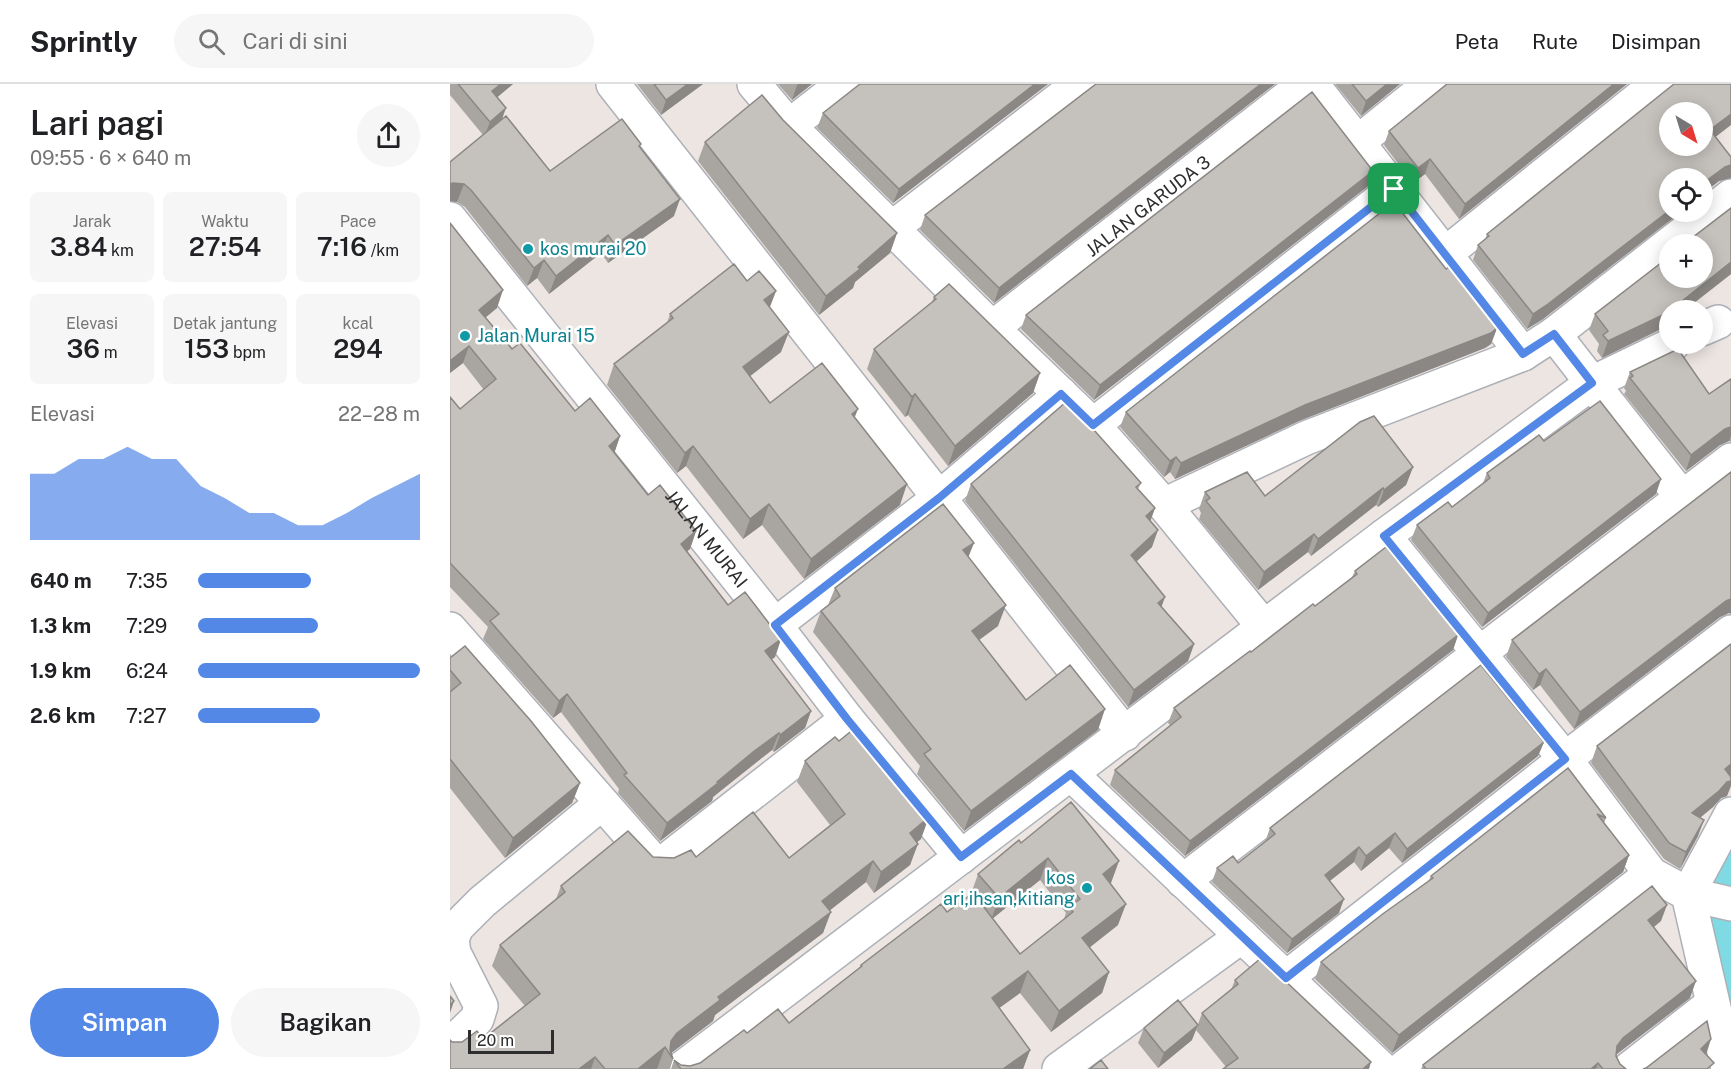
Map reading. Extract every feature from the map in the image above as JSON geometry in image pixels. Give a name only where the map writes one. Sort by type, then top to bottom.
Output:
[{"type":"street","points":[[613,84],[1125,734]]},
{"type":"street","points":[[754,84],[789,126],[1093,425],[1164,504],[1264,627]]},
{"type":"street","points":[[789,126],[843,84]]},
{"type":"street","points":[[892,228],[1079,84]]},
{"type":"street","name":"JALAN GARUDA 3","points":[[992,328],[1305,84]]},
{"type":"street","points":[[1312,84],[1523,354]]},
{"type":"street","points":[[1358,142],[1430,84]]},
{"type":"street","points":[[1445,254],[1657,84]]},
{"type":"street","points":[[1093,425],[1394,189]]},
{"type":"street","points":[[1164,504],[1306,438],[1523,354],[1554,334],[1731,196]]},
{"type":"street","name":"JALAN MURAI","points":[[450,219],[775,625],[847,719],[961,857]]},
{"type":"street","points":[[1554,334],[1682,497]]},
{"type":"street","points":[[681,1069],[1384,536],[1592,383],[1659,351]]},
{"type":"street","points":[[775,625],[939,498],[1061,394]]},
{"type":"street","points":[[1184,880],[1731,460]]},
{"type":"street","points":[[1384,536],[1565,759],[1651,874],[1707,899]]},
{"type":"street","points":[[450,629],[653,861],[668,859],[847,719]]},
{"type":"street","points":[[1286,978],[1731,632]]},
{"type":"street","points":[[1071,774],[1382,1069]]},
{"type":"street","points":[[450,1045],[477,1019],[481,1006],[452,945],[457,927],[482,902],[602,802]]},
{"type":"street","points":[[1728,1069],[1712,1004],[1707,899],[1731,814]]},
{"type":"street","points":[[1402,1069],[1651,874]]},
{"type":"street","points":[[1059,1069],[1242,936]]},
{"type":"street","points":[[1629,1069],[1712,1004]]},
{"type":"water","points":[[1731,841],[1731,1056],[1699,904]]},
{"type":"building","points":[[458,84],[501,84],[492,91],[506,108],[490,122]]},
{"type":"building","points":[[654,84],[688,84],[666,100]]},
{"type":"building","points":[[860,84],[1035,84],[899,189],[823,113]]},
{"type":"building","points":[[1096,84],[1261,84],[999,288],[925,215]]},
{"type":"building","points":[[1352,84],[1387,84],[1366,101]]},
{"type":"building","points":[[1447,84],[1614,84],[1465,204],[1430,159],[1418,168],[1389,131]]},
{"type":"building","points":[[1674,84],[1731,84],[1731,114],[1713,128],[1713,102],[1659,102],[1659,156],[1713,156],[1713,134],[1731,157],[1731,165],[1713,176],[1713,168],[1659,168],[1659,218],[1533,314],[1478,245],[1489,236],[1487,234]]},
{"type":"building","points":[[1312,92],[1373,171],[1100,385],[1026,315]]},
{"type":"building","points":[[762,95],[783,120],[897,233],[858,267],[860,269],[826,296],[705,142]]},
{"type":"building","points":[[506,116],[550,171],[622,119],[641,144],[639,146],[680,199],[615,245],[608,235],[556,276],[544,260],[534,268],[471,190],[464,184],[450,184],[450,162]]},
{"type":"building","points":[[1394,202],[1446,269],[1449,267],[1497,328],[1491,333],[1305,405],[1181,463],[1176,457],[1170,461],[1126,412]]},
{"type":"building","points":[[1731,208],[1731,262],[1713,276],[1713,234],[1697,234]]},
{"type":"building","points":[[450,223],[503,290],[479,310],[512,349],[520,343],[575,411],[590,398],[620,436],[609,446],[648,495],[660,485],[696,531],[681,544],[728,605],[745,592],[781,639],[765,651],[811,711],[753,752],[667,823],[624,775],[627,773],[567,694],[559,701],[490,621],[499,614],[450,563],[450,397],[460,409],[496,379],[469,346],[450,361]]},
{"type":"building","points":[[734,264],[747,281],[759,271],[776,291],[764,300],[789,332],[743,367],[770,403],[822,363],[858,409],[852,414],[907,484],[811,559],[769,504],[750,519],[693,446],[685,453],[614,364],[673,318],[670,314]]},
{"type":"building","points":[[1659,265],[1659,288],[1698,288],[1683,300],[1659,300],[1659,317],[1608,341],[1603,335],[1608,331],[1595,314]]},
{"type":"building","points":[[949,284],[1040,373],[955,446],[915,394],[912,397],[874,349],[936,299],[934,297]]},
{"type":"building","points":[[1668,354],[1681,354],[1709,394],[1731,379],[1731,427],[1725,429],[1691,455],[1630,378],[1633,376],[1630,372]]},
{"type":"building","points":[[1600,401],[1661,479],[1488,613],[1417,525],[1448,502],[1452,507],[1490,478],[1487,473],[1539,435],[1544,441]]},
{"type":"building","points":[[1066,402],[1141,483],[1136,487],[1155,508],[1146,516],[1158,530],[1131,555],[1165,597],[1158,603],[1194,644],[1134,690],[971,484]]},
{"type":"building","points":[[1374,416],[1413,467],[1318,539],[1314,534],[1264,572],[1206,501],[1210,498],[1205,492],[1247,472],[1265,496],[1360,422]]},
{"type":"building","points":[[1731,472],[1731,599],[1580,712],[1546,669],[1539,674],[1512,640]]},
{"type":"building","points":[[943,504],[974,543],[963,550],[1006,605],[972,631],[1026,700],[1070,665],[1105,709],[971,811],[924,754],[931,749],[821,611],[840,596],[835,588]]},
{"type":"building","points":[[1386,547],[1458,635],[1190,841],[1115,770],[1181,717],[1174,708],[1313,604],[1315,606],[1357,574],[1355,571]]},
{"type":"building","points":[[1731,644],[1731,764],[1725,769],[1731,781],[1692,813],[1704,820],[1686,852],[1669,843],[1597,746]]},
{"type":"building","points":[[465,646],[531,721],[580,783],[513,838],[450,759],[450,692],[461,683],[450,670],[450,658]]},
{"type":"building","points":[[1481,665],[1544,742],[1407,849],[1395,833],[1366,856],[1359,847],[1325,875],[1344,899],[1292,939],[1217,868],[1233,856],[1238,863],[1275,834],[1270,828]]},
{"type":"building","points":[[855,728],[892,778],[895,776],[929,817],[910,833],[918,844],[881,872],[873,861],[822,901],[831,912],[718,997],[720,1000],[677,1033],[671,1041],[670,1050],[673,1059],[665,1047],[638,1069],[605,1069],[595,1057],[579,1069],[450,1069],[450,1040],[462,1042],[477,1031],[483,1039],[540,994],[500,945],[565,892],[561,886],[628,831],[653,857],[674,858],[691,850],[696,857],[753,812],[789,858],[845,814],[805,761],[835,737],[839,741]]},
{"type":"building","points":[[1568,768],[1606,818],[1597,814],[1629,855],[1399,1035],[1321,962],[1433,878],[1431,876]]},
{"type":"building","points":[[1071,802],[1119,861],[1103,874],[1126,904],[1082,938],[1109,972],[1059,1011],[1028,971],[992,998],[1030,1050],[1003,1069],[681,1069],[674,1060],[681,1065],[690,1066],[700,1063],[744,1030],[747,1033],[778,1009],[789,1023],[941,904],[947,912],[973,893],[1020,954],[1073,912],[1069,907],[1080,899],[1048,858],[999,898],[978,874],[1019,840],[1021,843]]},
{"type":"building","points":[[1652,886],[1667,905],[1648,920],[1696,981],[1623,1038],[1617,1046],[1616,1056],[1626,1069],[1603,1069],[1598,1063],[1591,1069],[1426,1069],[1423,1065]]},
{"type":"building","points":[[1261,958],[1371,1062],[1363,1069],[1223,1069],[1238,1058],[1202,1013],[1238,984],[1235,980]]},
{"type":"building","points":[[1178,1000],[1198,1025],[1164,1053],[1144,1028]]},
{"type":"building","points":[[1707,1021],[1711,1039],[1701,1049],[1714,1063],[1707,1069],[1643,1069],[1646,1068]]},
{"type":"building","points":[[1101,1060],[1108,1069],[1090,1069]]},
{"type":"place","name":"kos murai 20","points":[[528,249]]},
{"type":"place","name":"Jalan Murai 15","points":[[465,336]]},
{"type":"place","name":"kos ari,ihsan,kitiang","points":[[1087,888]]},
{"type":"route","points":[[1394,189],[1523,354],[1554,334],[1592,383],[1384,536],[1565,759],[1286,978],[1071,774],[961,857],[847,719],[775,625],[939,498],[1061,394],[1093,425],[1394,189]]}]
